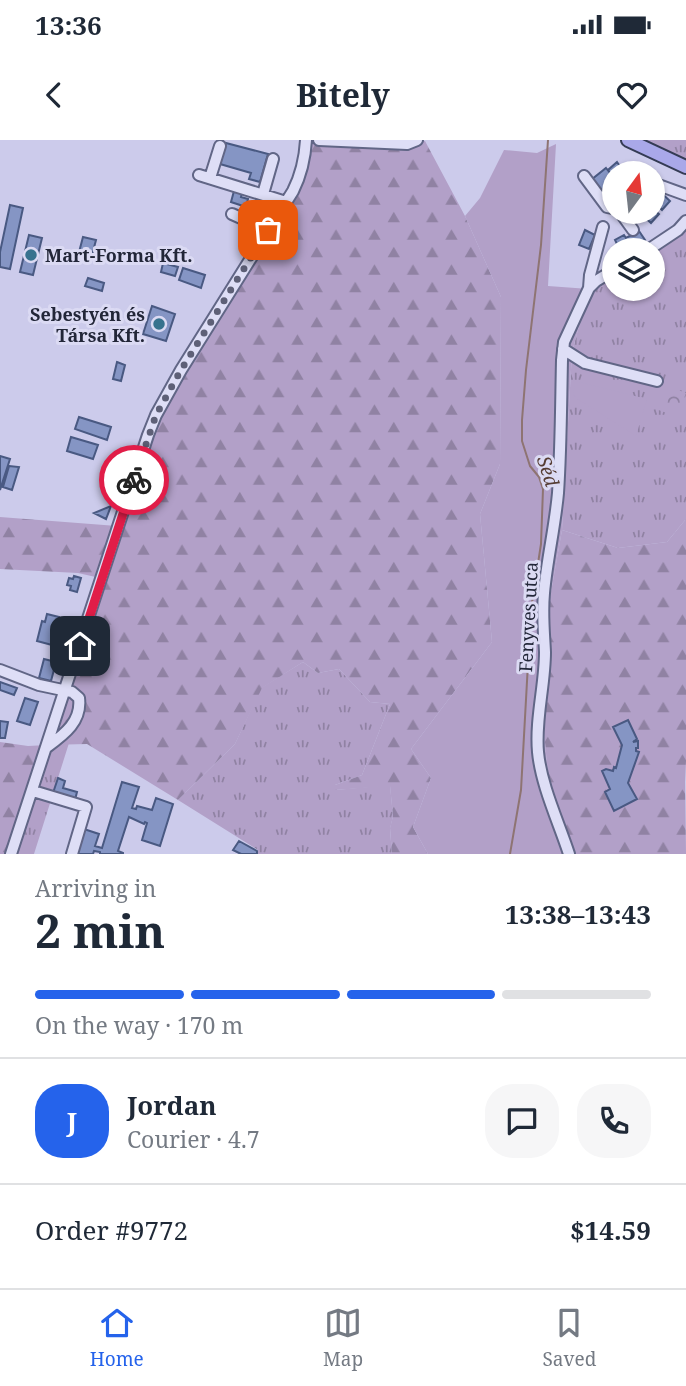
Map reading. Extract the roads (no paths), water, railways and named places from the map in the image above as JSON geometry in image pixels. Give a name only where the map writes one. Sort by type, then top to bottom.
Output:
[{"type":"main road","points":[[628,140],[686,167]]},
{"type":"street","points":[[0,851],[12,852],[156,415],[298,181],[306,140]]},
{"type":"street","points":[[319,140],[407,144],[418,140]]},
{"type":"street","points":[[220,146],[205,177],[286,202]]},
{"type":"street","points":[[263,194],[273,159]]},
{"type":"street","points":[[584,176],[602,200]]},
{"type":"street","points":[[665,187],[686,195]]},
{"type":"street","points":[[232,215],[268,230]]},
{"type":"street","points":[[665,239],[686,221]]},
{"type":"street","points":[[629,224],[633,230]]},
{"type":"street","points":[[589,288],[603,227]]},
{"type":"street","name":"Fenyves utca","points":[[569,854],[541,770],[538,750],[545,653],[542,627],[544,592],[558,494],[563,349],[589,288],[602,277]]},
{"type":"street","points":[[563,349],[585,363],[657,381]]},
{"type":"street","points":[[168,366],[181,370]]},
{"type":"street","points":[[0,670],[39,685],[72,692],[79,698],[78,714],[71,727],[47,747]]},
{"type":"street","points":[[33,791],[86,807],[72,854]]},
{"type":"waterway","name":"Séd","points":[[510,854],[521,790],[531,609],[541,544],[543,489],[539,477],[530,466],[522,441],[522,420],[541,245],[548,140]]},
{"type":"place","name":"Mart-Forma Kft.","points":[[31,255]]},
{"type":"place","name":"Sebestyén és Társa Kft.","points":[[159,324]]}]
